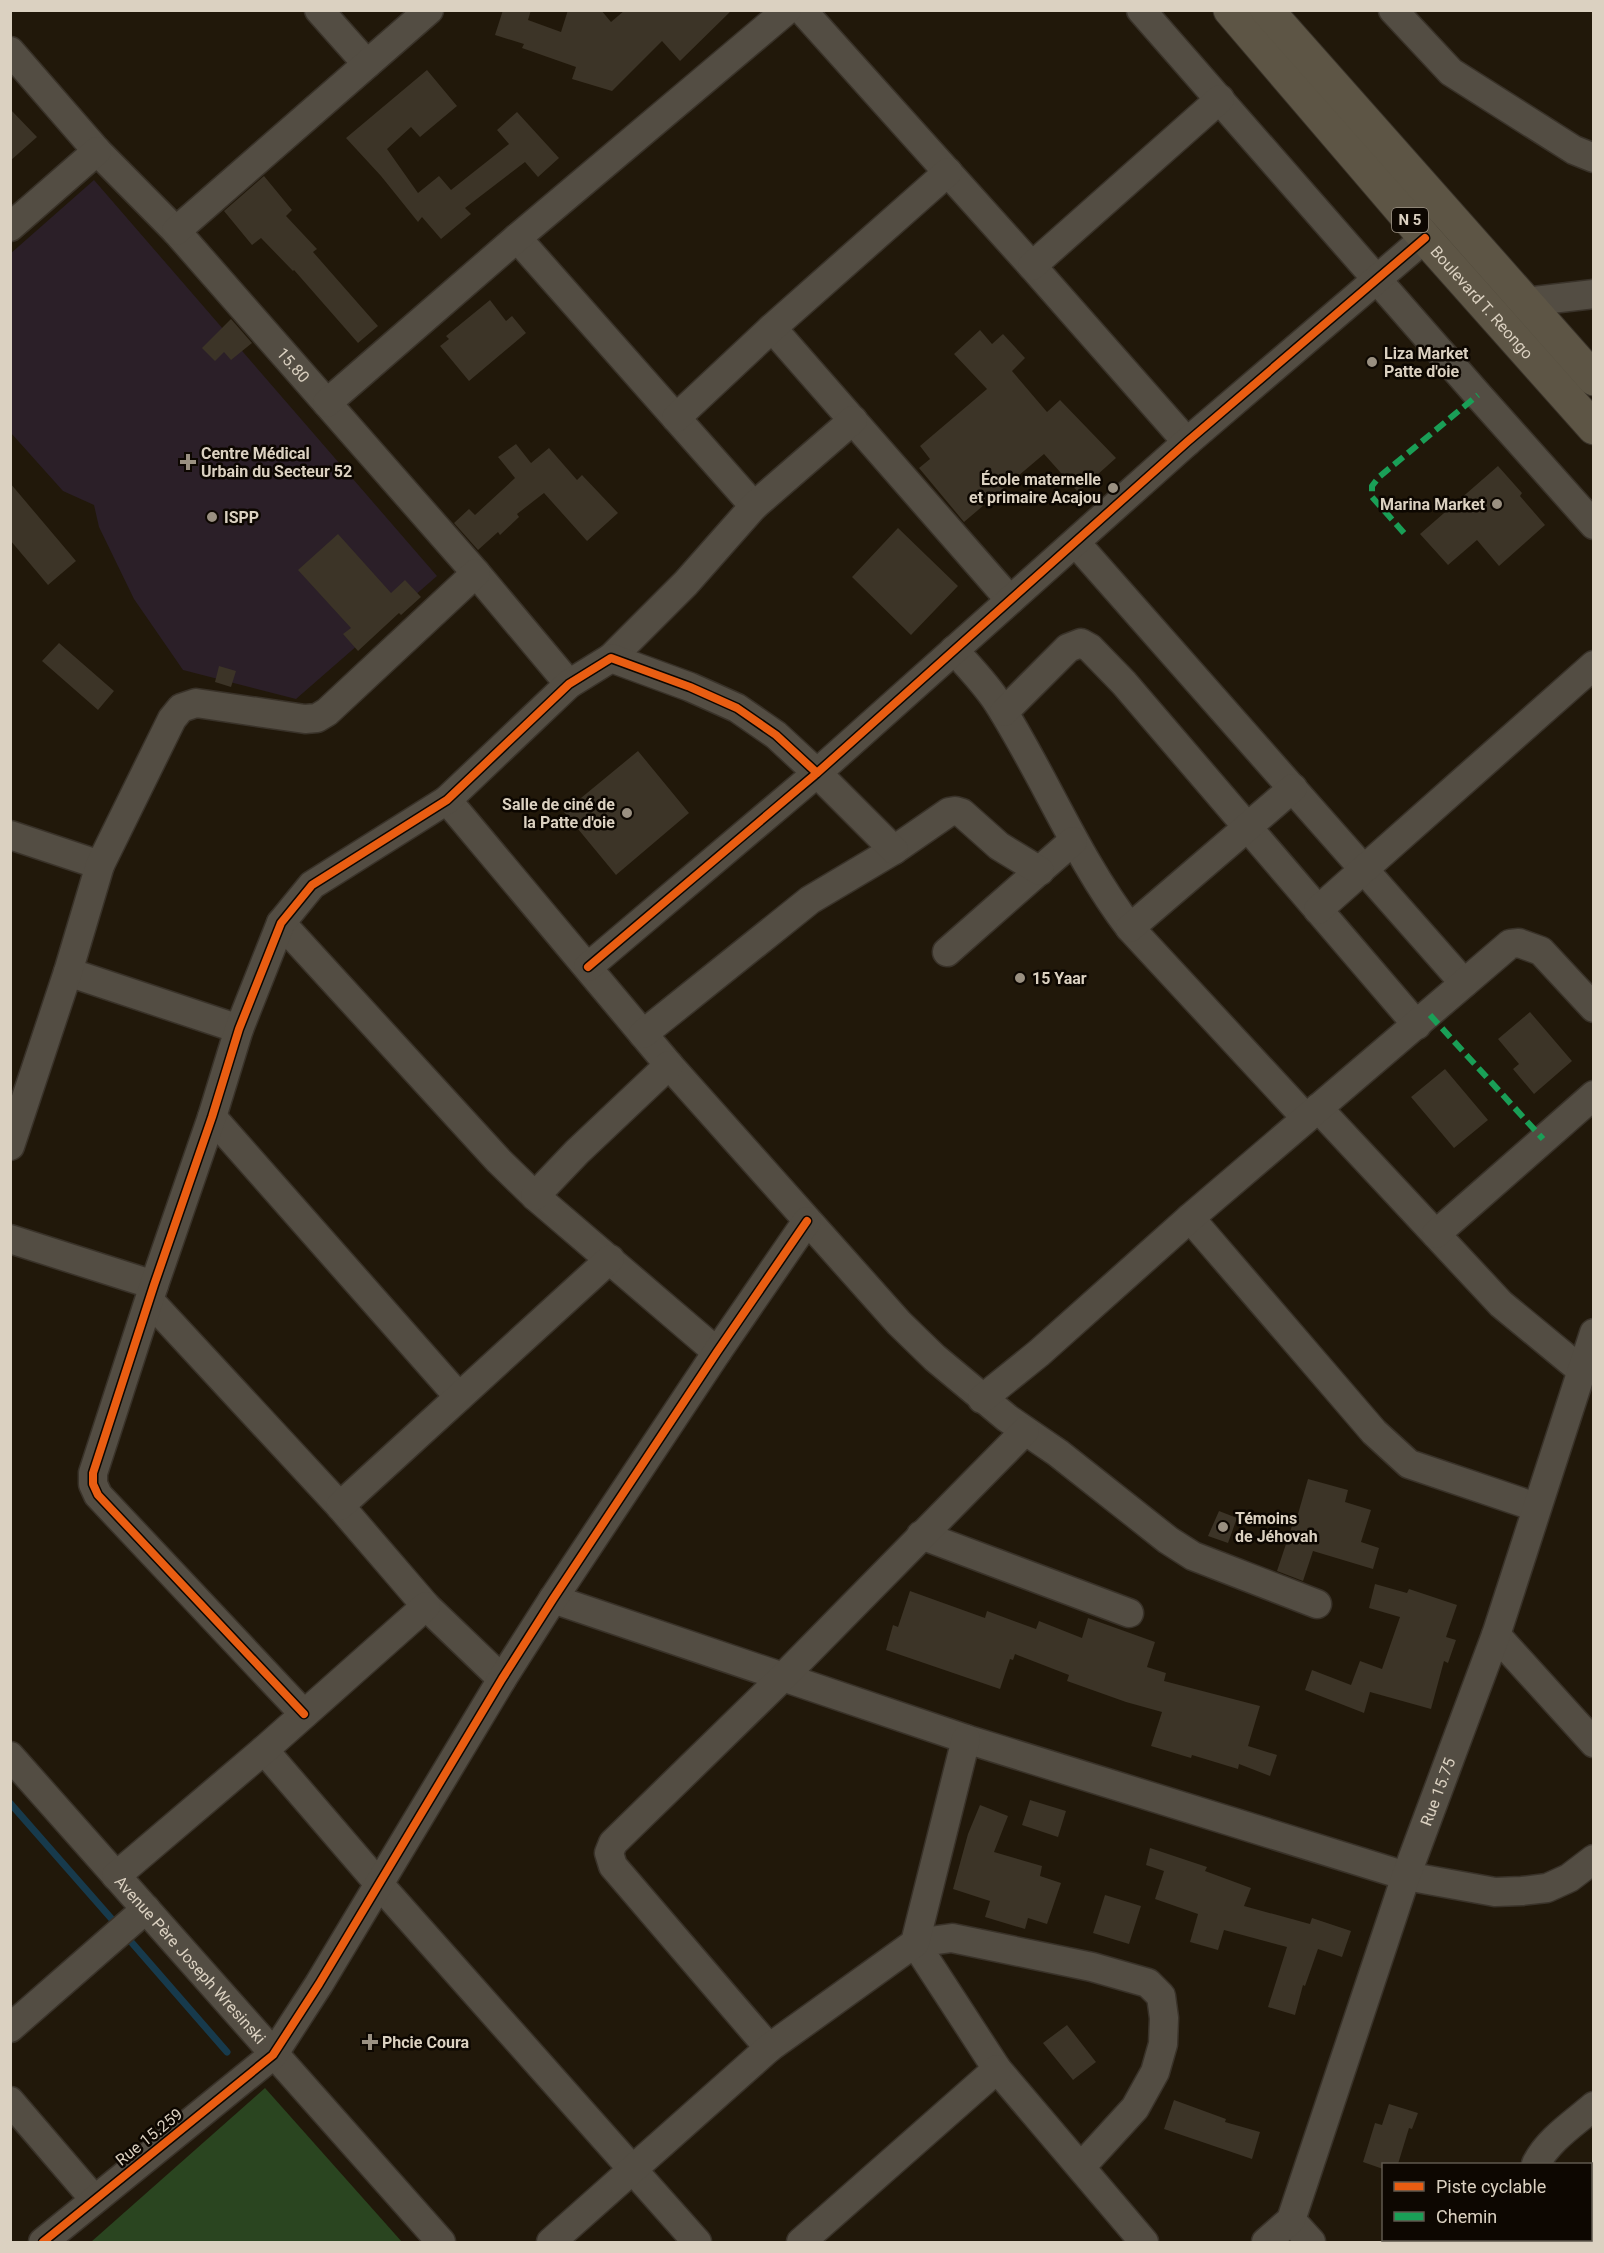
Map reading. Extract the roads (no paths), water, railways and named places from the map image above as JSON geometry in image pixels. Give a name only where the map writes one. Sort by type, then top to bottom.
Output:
[{"type":"highway","name":"Boulevard T. Reongo","points":[[1230,10],[1425,238],[1593,428]]},
{"type":"highway","name":"N 5","points":[[1267,10],[1593,379]]},
{"type":"street","points":[[319,10],[367,64]]},
{"type":"street","points":[[176,231],[429,10]]},
{"type":"street","points":[[327,403],[517,238],[787,10]]},
{"type":"street","points":[[802,10],[1187,442]]},
{"type":"street","points":[[1141,10],[1593,525]]},
{"type":"street","points":[[1393,10],[1451,72],[1574,150],[1593,158]]},
{"type":"street","name":"15.80","points":[[10,51],[97,151],[176,231],[476,573],[569,684]]},
{"type":"street","points":[[1032,266],[1220,99]]},
{"type":"street","points":[[10,227],[97,151]]},
{"type":"street","points":[[676,418],[772,328],[948,172]]},
{"type":"street","points":[[517,238],[754,506]]},
{"type":"street","points":[[588,967],[818,773],[1187,442],[1425,238]]},
{"type":"street","points":[[1526,302],[1593,294]]},
{"type":"street","points":[[772,328],[1010,600]]},
{"type":"street","points":[[304,1714],[98,1495],[93,1484],[93,1473],[212,1117],[239,1029],[281,923],[312,885],[447,800],[569,684],[611,658],[686,583],[754,506],[853,420]]},
{"type":"street","points":[[1076,543],[1464,983]]},
{"type":"street","points":[[10,1146],[68,972],[100,865],[172,719],[181,708],[196,702],[305,719],[317,718],[327,712],[476,573]]},
{"type":"street","points":[[1004,712],[1068,648],[1081,643],[1090,648],[1124,683],[1417,1025]]},
{"type":"street","points":[[954,650],[998,701],[1073,841],[1107,898],[1130,928],[1312,1113],[1436,1234],[1501,1304],[1581,1370]]},
{"type":"street","points":[[611,658],[690,687],[737,708],[776,735],[818,773],[894,850]]},
{"type":"street","points":[[1318,910],[1593,665]]},
{"type":"street","points":[[1130,928],[1293,788]]},
{"type":"street","points":[[447,800],[669,1065],[807,1221],[906,1330],[935,1358],[982,1399],[1058,1453],[1168,1540],[1193,1556],[1317,1604]]},
{"type":"street","points":[[643,1034],[810,900],[894,850],[949,812],[963,813],[999,846],[1040,871]]},
{"type":"street","points":[[10,835],[100,865]]},
{"type":"street","points":[[947,952],[1073,841]]},
{"type":"street","points":[[281,923],[499,1161],[535,1196],[717,1352]]},
{"type":"street","points":[[982,1399],[1039,1353],[1190,1218],[1510,944],[1519,943],[1540,951],[1593,1008]]},
{"type":"street","points":[[68,972],[239,1029]]},
{"type":"street","points":[[535,1196],[577,1152],[669,1065]]},
{"type":"street","points":[[1436,1234],[1593,1095]]},
{"type":"street","points":[[212,1117],[459,1397]]},
{"type":"street","points":[[1190,1218],[1395,1454],[1409,1464],[1536,1507]]},
{"type":"street","name":"Rue 15.259","points":[[43,2242],[273,2055],[319,1984],[502,1679],[553,1599],[807,1221]]},
{"type":"street","points":[[10,1239],[152,1293],[426,1606],[502,1679]]},
{"type":"street","points":[[340,1506],[610,1259]]},
{"type":"street","name":"Rue 15.75","points":[[1292,2220],[1406,1876],[1496,1635],[1593,1334]]},
{"type":"street","points":[[769,2048],[614,1866],[609,1853],[613,1843],[783,1677],[1025,1431]]},
{"type":"street","points":[[921,1535],[1129,1613]]},
{"type":"street","points":[[553,1599],[966,1739],[1406,1876],[1495,1892],[1522,1891],[1547,1888],[1569,1878],[1593,1859]]},
{"type":"street","points":[[117,1876],[264,1750],[426,1606]]},
{"type":"street","points":[[1496,1635],[1593,1743]]},
{"type":"street","points":[[966,1739],[915,1943],[997,2069],[1144,2242]]},
{"type":"street","points":[[264,1750],[697,2242]]},
{"type":"street","name":"Avenue Père Joseph Wresinski","points":[[10,1756],[117,1876],[130,1924],[273,2055],[441,2242]]},
{"type":"street","points":[[10,2028],[130,1924]]},
{"type":"street","points":[[551,2242],[769,2048],[915,1943],[952,1938],[1092,1966],[1149,1983],[1161,1996],[1164,2018],[1163,2044],[1155,2072],[1135,2108],[1081,2168]]},
{"type":"street","points":[[801,2242],[997,2069]]},
{"type":"street","points":[[10,2101],[94,2199]]},
{"type":"street","points":[[1536,2163],[1554,2139],[1593,2106]]},
{"type":"street","points":[[1266,2242],[1292,2220],[1311,2242]]},
{"type":"waterway","points":[[10,1803],[117,1925]]},
{"type":"waterway","points":[[126,1936],[227,2052]]},
{"type":"place","name":"Liza Market Patte d'oie","points":[[1372,362]]},
{"type":"place","name":"Centre Médical Urbain du Secteur 52","points":[[188,462]]},
{"type":"place","name":"École maternelle et primaire Acajou","points":[[1113,488]]},
{"type":"place","name":"Marina Market","points":[[1497,504]]},
{"type":"place","name":"ISPP","points":[[212,517]]},
{"type":"place","name":"Salle de ciné de la Patte d'oie","points":[[627,813]]},
{"type":"place","name":"15 Yaar","points":[[1020,978]]},
{"type":"place","name":"Témoins de Jéhovah","points":[[1223,1527]]},
{"type":"place","name":"Phcie Coura","points":[[370,2042]]}]
